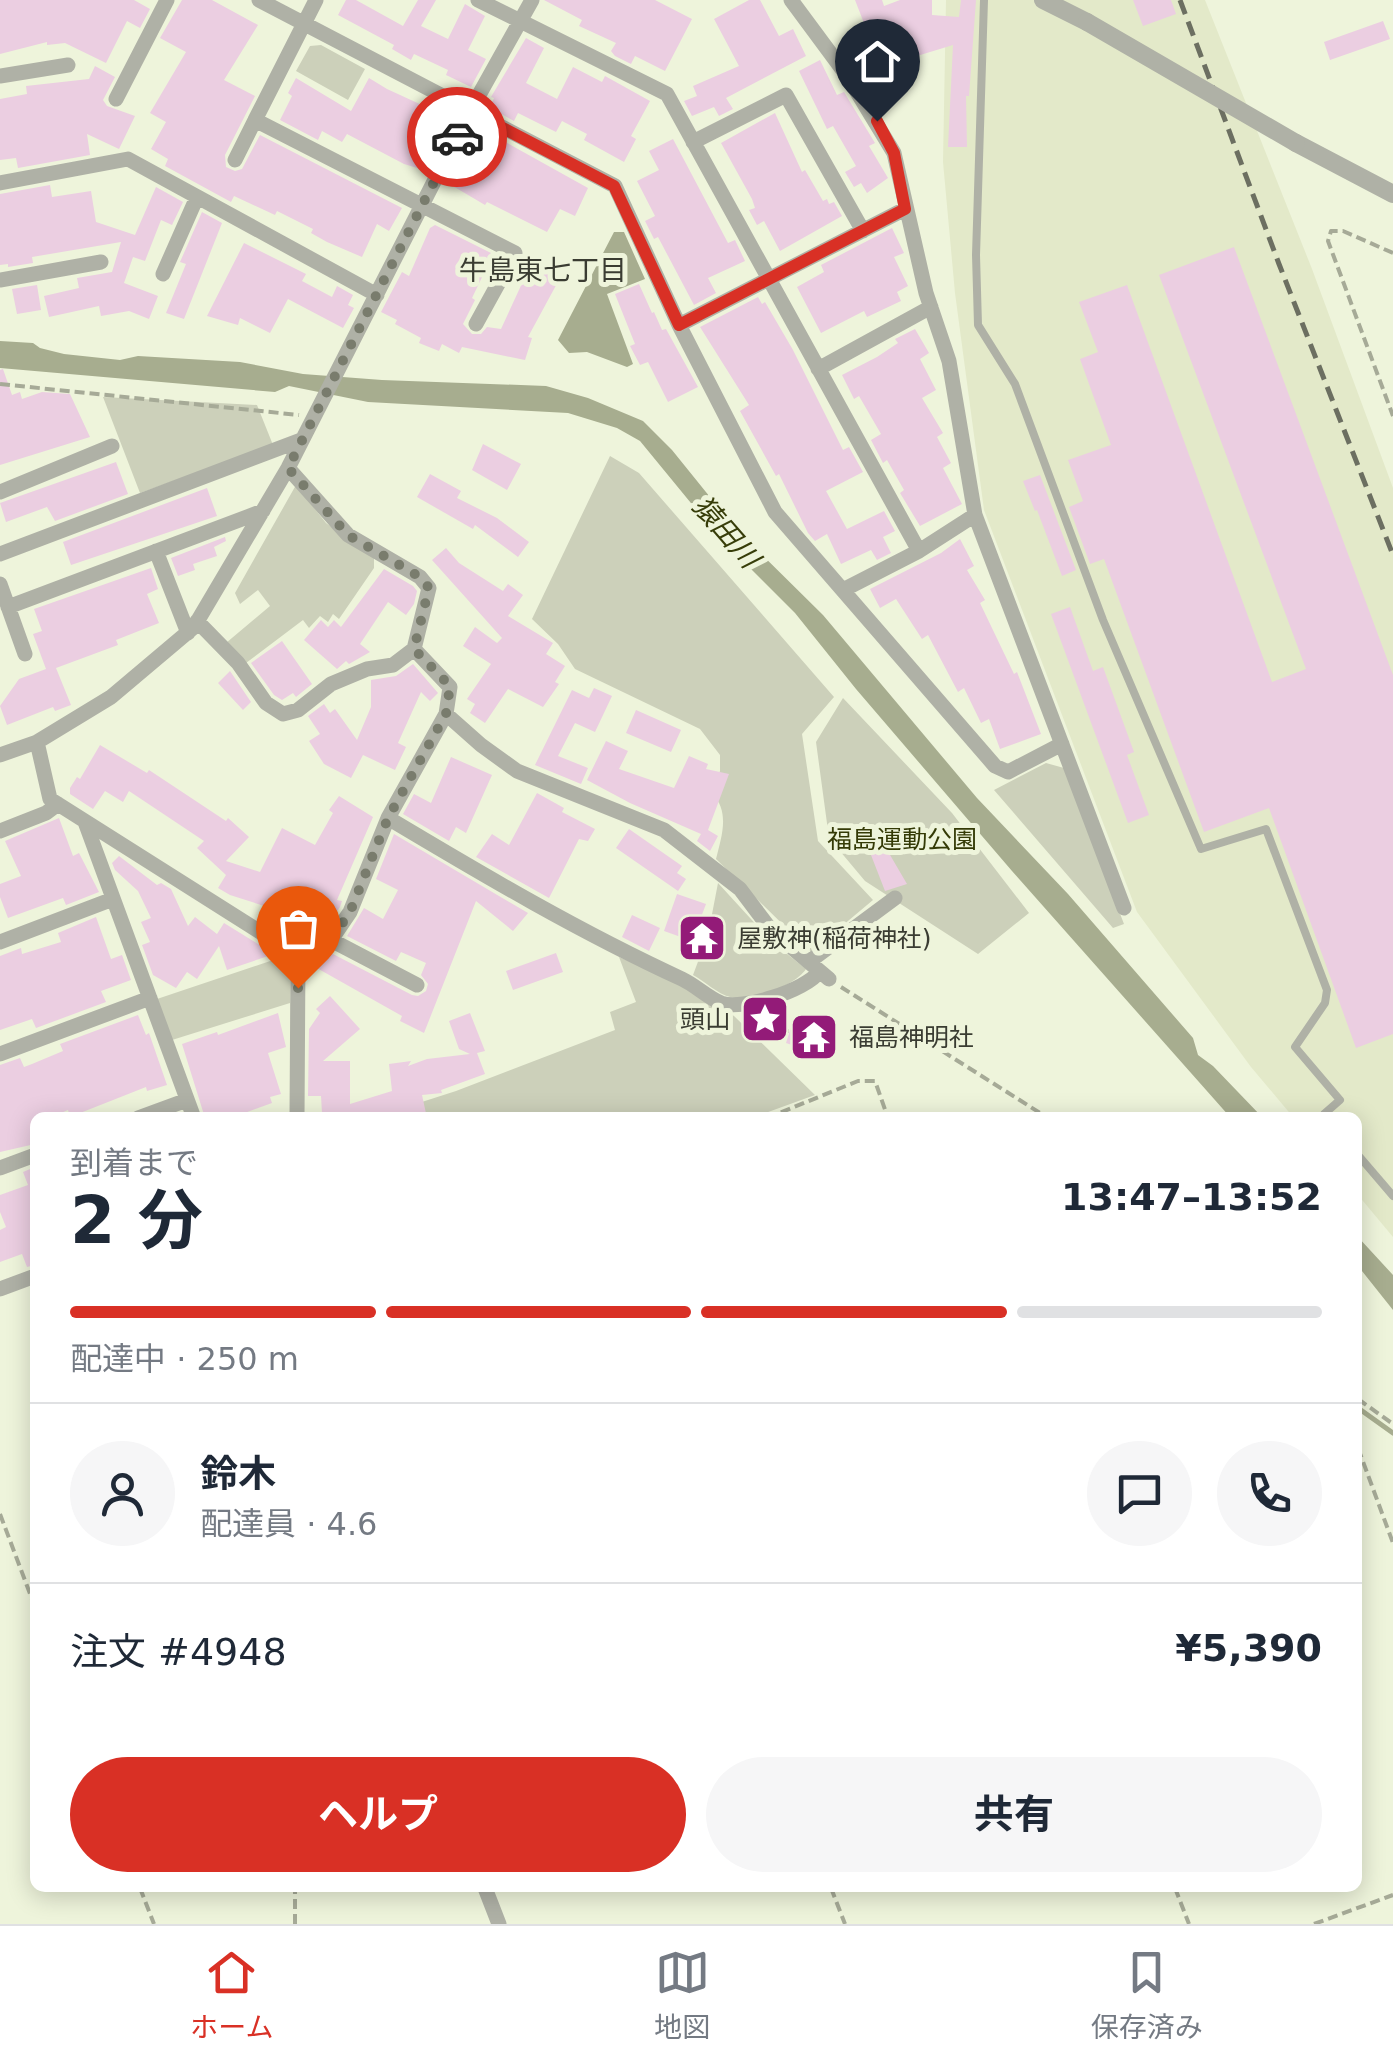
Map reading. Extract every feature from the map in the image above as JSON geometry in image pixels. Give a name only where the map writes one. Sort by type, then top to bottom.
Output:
[{"type":"street","points":[[116,99],[167,0]]},
{"type":"street","points":[[259,0],[614,186],[679,325],[775,512],[995,766],[1008,772],[1062,744]]},
{"type":"street","points":[[235,160],[316,0]]},
{"type":"street","points":[[478,0],[666,94],[919,551]]},
{"type":"street","points":[[0,755],[38,742],[111,698],[192,627],[288,468],[470,111],[532,0]]},
{"type":"street","points":[[791,0],[848,77],[894,153],[931,308],[950,362],[975,515],[1124,908]]},
{"type":"street","points":[[1043,0],[1393,194]]},
{"type":"street","points":[[0,76],[68,65]]},
{"type":"street","points":[[693,142],[786,95],[863,230]]},
{"type":"street","points":[[254,120],[514,253],[476,324]]},
{"type":"street","points":[[0,183],[128,159],[376,295]]},
{"type":"street","points":[[163,274],[197,197]]},
{"type":"street","points":[[679,325],[905,209]]},
{"type":"street","points":[[0,280],[102,262]]},
{"type":"street","points":[[818,368],[931,308]]},
{"type":"street","points":[[0,554],[301,440]]},
{"type":"street","points":[[0,492],[112,446]]},
{"type":"street","points":[[156,551],[192,627],[238,663],[266,703],[283,714],[298,710],[331,684],[367,669],[393,665],[414,649],[429,588],[420,577],[348,535],[288,468]]},
{"type":"street","points":[[8,608],[263,511]]},
{"type":"street","points":[[843,590],[919,551],[975,515]]},
{"type":"street","points":[[0,584],[25,654]]},
{"type":"street","points":[[298,956],[331,940],[350,912],[388,818],[446,714],[450,686],[414,649]]},
{"type":"street","points":[[446,714],[480,745],[518,771],[664,830],[740,889],[771,930],[819,970]]},
{"type":"street","points":[[38,742],[50,798],[298,956]]},
{"type":"street","points":[[0,830],[46,813],[58,804]]},
{"type":"street","points":[[388,818],[569,924],[686,981],[724,1004],[766,1000],[812,982],[819,970],[895,898]]},
{"type":"street","points":[[85,822],[192,1112]]},
{"type":"street","points":[[0,942],[113,899]]},
{"type":"street","points":[[331,940],[417,985]]},
{"type":"street","points":[[297,1112],[298,956]]},
{"type":"street","points":[[0,1054],[150,998]]},
{"type":"street","points":[[154,1112],[187,1100]]},
{"type":"street","points":[[0,1168],[30,1157]]},
{"type":"street","points":[[0,1289],[30,1278]]},
{"type":"street","points":[[487,1892],[499,1924]]},
{"type":"lane","points":[[984,0],[976,255],[978,325],[1015,384],[1103,620],[1201,848],[1266,829],[1328,990],[1325,1003],[1295,1047],[1340,1100],[1326,1112]]},
{"type":"lane","points":[[1362,1160],[1393,1196]]},
{"type":"path","points":[[1393,253],[1343,231],[1331,231],[1328,241],[1393,416]]},
{"type":"path","points":[[0,384],[266,410],[314,419]]},
{"type":"path","points":[[819,970],[874,1010],[938,1046],[1039,1112]]},
{"type":"path","points":[[737,1003],[748,1017],[788,1031]]},
{"type":"path","points":[[781,1112],[858,1081],[875,1081],[886,1112]]},
{"type":"path","points":[[1362,1404],[1393,1424]]},
{"type":"path","points":[[1362,1459],[1393,1543]]},
{"type":"path","points":[[0,1514],[30,1594]]},
{"type":"path","points":[[142,1892],[154,1924]]},
{"type":"path","points":[[295,1892],[295,1924]]},
{"type":"path","points":[[833,1892],[845,1924]]},
{"type":"path","points":[[1177,1892],[1189,1924]]},
{"type":"path","points":[[1314,1924],[1393,1895]]},
{"type":"shaded area","points":[[946,0],[1205,0],[1312,269],[1393,488],[1393,1237],[1362,1200],[1362,1112],[1289,1112],[1137,912],[984,510],[955,293],[943,162]]},
{"type":"green space","points":[[321,45],[365,69],[348,100],[296,71],[310,46]]},
{"type":"green space","points":[[103,397],[257,405],[273,445],[140,493]]},
{"type":"green space","points":[[610,456],[639,473],[834,697],[802,734],[818,841],[873,900],[811,952],[716,859],[723,816],[712,793],[720,771],[720,755],[700,729],[575,669],[558,644],[532,619]]},
{"type":"green space","points":[[296,485],[326,523],[374,558],[374,568],[339,619],[333,614],[328,622],[320,616],[309,628],[303,620],[246,663],[226,643],[270,606],[258,590],[240,604],[235,593]]},
{"type":"green space","name":"福島運動公園","points":[[843,698],[952,813],[1029,913],[978,954],[865,881],[829,838],[816,742]]},
{"type":"green space","points":[[1046,763],[1064,768],[1124,924],[1113,928],[994,790]]},
{"type":"green space","points":[[718,883],[772,942],[806,969],[800,975],[772,991],[739,998],[721,993],[693,975],[708,935]]},
{"type":"green space","points":[[282,957],[290,975],[290,1003],[172,1040],[157,999]]},
{"type":"green space","points":[[619,957],[682,983],[734,1016],[815,1095],[768,1112],[401,1112],[400,1109],[615,1030],[610,1012],[636,1002]]},
{"type":"water","points":[[614,232],[624,232],[645,279],[607,294],[633,364],[627,367],[587,352],[569,353],[558,340]]},
{"type":"water","name":"猿田川","points":[[0,341],[33,343],[64,354],[120,360],[138,356],[240,362],[303,374],[546,386],[643,421],[672,450],[735,528],[823,615],[977,798],[1068,894],[1193,1038],[1198,1055],[1257,1112],[1226,1112],[1012,871],[795,613],[718,536],[640,441],[617,428],[568,413],[368,402],[289,386],[275,392],[0,368]]},
{"type":"water","points":[[1362,1241],[1393,1275],[1393,1310],[1362,1271]]},
{"type":"building","points":[[0,0],[134,0],[150,9],[140,28],[127,21],[106,63],[65,43],[47,42],[0,54]]},
{"type":"building","points":[[182,0],[212,0],[258,25],[224,80],[255,96],[225,155],[226,167],[242,169],[260,135],[402,208],[389,231],[377,224],[362,257],[327,242],[311,233],[313,229],[277,211],[275,215],[234,196],[231,202],[165,166],[168,159],[151,149],[166,122],[150,113],[186,52],[160,38]]},
{"type":"building","points":[[346,0],[356,0],[403,26],[418,0],[436,0],[421,26],[448,39],[465,4],[485,16],[468,50],[486,59],[471,87],[446,75],[448,70],[414,54],[411,60],[392,49],[394,45],[338,15]]},
{"type":"building","points":[[544,0],[655,0],[692,19],[665,71],[635,56],[631,64],[615,56],[611,51],[616,43],[579,26],[582,20]]},
{"type":"building","points":[[749,0],[760,0],[779,36],[793,29],[806,56],[726,98],[733,109],[719,116],[714,107],[692,116],[684,101],[697,96],[693,86],[739,66],[714,19]]},
{"type":"building","points":[[855,0],[882,0],[884,6],[900,0],[932,0],[932,15],[959,17],[961,0],[976,0],[966,96],[967,147],[948,147],[953,45],[881,67]]},
{"type":"building","points":[[1133,0],[1171,0],[1176,14],[1143,26]]},
{"type":"building","points":[[1383,21],[1390,39],[1330,60],[1324,42]]},
{"type":"building","points":[[526,38],[544,48],[526,83],[557,99],[573,67],[602,82],[605,76],[650,101],[631,136],[636,139],[624,162],[584,140],[587,134],[562,121],[556,132],[518,113],[514,121],[494,110],[491,97]]},
{"type":"building","points":[[820,60],[837,95],[844,92],[875,143],[869,146],[888,178],[867,193],[861,183],[854,187],[845,172],[856,166],[833,126],[827,129],[799,71]]},
{"type":"building","points":[[95,66],[115,77],[103,100],[107,106],[135,116],[119,149],[87,134],[90,155],[18,168],[16,158],[0,160],[0,99],[27,94],[26,86],[89,79]]},
{"type":"building","points":[[296,78],[351,111],[369,78],[448,117],[427,171],[404,164],[347,134],[342,142],[322,131],[318,140],[280,120]]},
{"type":"building","points":[[775,113],[802,172],[805,170],[823,201],[834,202],[842,216],[780,251],[764,221],[757,225],[749,210],[755,208],[752,199],[721,143]]},
{"type":"building","points":[[484,130],[588,188],[575,216],[560,209],[547,232],[487,202],[485,205],[446,182],[456,163],[465,167]]},
{"type":"building","points":[[673,139],[728,243],[735,240],[745,261],[708,278],[716,293],[694,305],[658,237],[654,239],[645,221],[655,216],[637,181],[659,170],[649,151]]},
{"type":"building","points":[[50,185],[52,197],[91,191],[96,222],[135,235],[156,187],[183,202],[172,225],[161,220],[145,261],[133,257],[124,283],[158,296],[149,319],[129,311],[101,316],[99,306],[49,317],[44,296],[79,288],[77,278],[112,272],[121,242],[32,257],[33,263],[0,265],[0,194]]},
{"type":"building","points":[[202,212],[222,223],[184,319],[166,313],[186,264],[180,262]]},
{"type":"building","points":[[435,225],[491,253],[463,324],[472,334],[481,334],[487,327],[501,329],[524,279],[531,283],[539,267],[560,278],[528,337],[532,338],[525,360],[462,347],[459,353],[442,344],[439,351],[419,343],[421,338],[381,312],[402,272],[409,276],[430,228]]},
{"type":"building","points":[[892,228],[904,253],[894,257],[908,286],[897,292],[901,301],[867,317],[864,311],[821,333],[797,287],[824,272],[821,265]]},
{"type":"building","points":[[244,243],[306,274],[302,281],[332,297],[337,286],[353,295],[348,305],[354,308],[343,328],[288,299],[270,333],[240,318],[238,325],[207,316]]},
{"type":"building","points":[[1234,247],[1393,675],[1393,1034],[1356,1048],[1269,808],[1204,832],[1104,559],[1090,564],[1069,507],[1083,501],[1068,460],[1111,445],[1080,359],[1098,352],[1079,302],[1127,285],[1272,682],[1306,669],[1159,275]]},
{"type":"building","points":[[639,284],[652,313],[662,330],[666,329],[698,387],[668,402],[648,362],[640,365],[630,346],[635,344],[615,294]]},
{"type":"building","points":[[37,285],[41,310],[17,314],[12,289]]},
{"type":"building","points":[[758,297],[762,304],[765,302],[793,350],[843,450],[849,447],[863,472],[826,491],[847,529],[884,511],[895,531],[883,537],[891,553],[877,560],[871,550],[841,564],[827,534],[815,541],[808,533],[779,474],[776,476],[740,411],[749,405],[700,327]]},
{"type":"building","points":[[915,329],[929,353],[920,359],[936,390],[922,398],[943,433],[937,437],[951,463],[943,468],[962,504],[920,526],[900,493],[904,490],[887,460],[883,463],[871,440],[881,434],[859,396],[854,399],[842,375],[877,357],[898,343],[895,339]]},
{"type":"building","points":[[3,369],[12,395],[20,392],[22,399],[42,392],[70,394],[90,437],[0,465]]},
{"type":"building","points":[[483,444],[521,464],[507,490],[472,470]]},
{"type":"building","points":[[116,462],[128,494],[55,521],[47,507],[6,522],[0,503]]},
{"type":"building","points":[[430,474],[461,491],[457,498],[497,518],[529,542],[518,557],[475,525],[473,529],[417,497]]},
{"type":"building","points":[[1040,475],[1076,570],[1062,576],[1023,481]]},
{"type":"building","points":[[207,488],[217,516],[71,565],[63,542]]},
{"type":"building","points":[[225,537],[226,541],[214,547],[217,556],[193,564],[195,570],[178,576],[171,558]]},
{"type":"building","points":[[960,539],[974,566],[967,570],[985,600],[980,603],[1014,674],[1017,672],[1041,734],[1000,749],[989,719],[981,723],[964,688],[958,692],[928,635],[922,639],[896,599],[880,608],[870,589],[941,553]]},
{"type":"building","points":[[446,548],[459,563],[503,591],[508,584],[523,595],[508,616],[553,643],[546,654],[565,666],[555,682],[559,684],[543,707],[508,689],[485,723],[470,713],[475,704],[467,699],[491,664],[463,646],[475,627],[497,643],[502,638],[432,560]]},
{"type":"building","points":[[151,568],[158,589],[147,594],[159,623],[116,640],[118,645],[56,668],[71,705],[55,711],[53,707],[7,725],[0,706],[19,679],[46,669],[33,634],[42,631],[34,609]]},
{"type":"building","points":[[384,569],[413,586],[417,591],[414,604],[406,615],[388,602],[360,644],[370,652],[337,669],[304,640],[321,620],[328,627],[334,620],[341,627]]},
{"type":"building","points":[[1070,607],[1093,671],[1103,667],[1134,752],[1127,755],[1149,815],[1128,823],[1051,614]]},
{"type":"building","points":[[282,641],[312,684],[296,697],[293,693],[282,700],[251,663]]},
{"type":"building","points":[[413,664],[438,693],[430,701],[421,692],[398,743],[406,747],[395,770],[363,755],[351,778],[324,764],[309,741],[320,734],[308,716],[324,704],[330,713],[335,709],[357,740],[371,707],[371,680],[396,676]]},
{"type":"building","points":[[230,671],[251,702],[243,710],[218,683]]},
{"type":"building","points":[[594,688],[612,696],[595,732],[575,723],[558,756],[588,768],[581,784],[535,765],[572,690],[589,698]]},
{"type":"building","points":[[636,710],[681,730],[671,752],[626,733]]},
{"type":"building","points":[[606,741],[628,751],[619,769],[674,788],[689,756],[708,764],[706,769],[729,774],[708,830],[718,836],[710,851],[697,841],[701,834],[587,780]]},
{"type":"building","points":[[100,745],[147,773],[149,770],[226,821],[228,818],[249,837],[226,861],[260,872],[282,828],[315,845],[339,796],[373,817],[337,900],[342,901],[340,907],[327,926],[218,888],[226,875],[197,848],[204,841],[129,791],[123,802],[105,791],[93,809],[70,794],[70,788],[77,777],[80,779]]},
{"type":"building","points":[[451,757],[492,775],[466,833],[456,827],[449,841],[403,814],[414,794],[431,803]]},
{"type":"building","points":[[537,793],[595,829],[588,841],[579,839],[549,898],[476,857],[492,834],[509,845]]},
{"type":"building","points":[[59,818],[73,856],[79,853],[99,892],[66,905],[63,898],[8,918],[0,884],[21,876],[5,841]]},
{"type":"building","points":[[629,829],[682,866],[677,873],[686,879],[678,891],[616,848]]},
{"type":"building","points":[[394,834],[528,913],[513,931],[476,901],[424,1033],[400,1021],[402,1016],[315,967],[331,953],[412,995],[426,991],[428,984],[421,975],[426,963],[401,952],[396,961],[347,936],[364,908],[383,919],[398,890],[376,879]]},
{"type":"building","points":[[886,848],[907,884],[885,891],[871,855]]},
{"type":"building","points":[[119,856],[157,885],[161,883],[171,889],[188,926],[195,917],[217,934],[224,923],[274,954],[227,970],[219,946],[197,979],[187,972],[176,988],[153,975],[142,945],[150,942],[141,922],[151,918],[138,891],[115,870],[112,863]]},
{"type":"building","points":[[677,894],[706,904],[692,941],[664,931]]},
{"type":"building","points":[[632,915],[660,928],[649,951],[622,937]]},
{"type":"building","points":[[96,917],[111,959],[122,955],[131,980],[101,991],[106,1002],[36,1028],[32,1019],[0,1030],[0,956],[21,948],[22,954],[61,942],[58,933]]},
{"type":"building","points":[[556,953],[563,972],[513,990],[506,971]]},
{"type":"building","points":[[330,996],[360,1029],[323,1061],[350,1061],[350,1104],[392,1091],[389,1064],[411,1061],[408,1066],[427,1059],[470,1054],[459,1049],[449,1021],[470,1013],[485,1051],[477,1053],[485,1074],[441,1090],[442,1093],[422,1095],[426,1112],[322,1112],[321,1096],[308,1096],[309,1029],[320,1013],[316,1009]]},
{"type":"building","points":[[278,1013],[286,1047],[268,1053],[281,1094],[270,1097],[272,1103],[247,1112],[203,1112],[182,1044],[217,1032],[218,1035]]},
{"type":"building","points":[[138,1015],[146,1035],[149,1033],[167,1085],[147,1091],[146,1087],[83,1112],[30,1112],[30,1145],[0,1152],[0,1065],[20,1058],[24,1067],[63,1051],[60,1044]]},
{"type":"building","points":[[794,1018],[808,1022],[806,1029],[821,1033],[817,1047],[802,1043],[801,1048],[786,1043]]},
{"type":"building","points":[[30,1169],[27,1267],[22,1254],[0,1262],[0,1230],[6,1227],[0,1212],[0,1195],[28,1185],[23,1172]]},
{"type":"waterway","points":[[1362,1411],[1393,1433]]},
{"type":"railway","points":[[1180,0],[1393,555]]},
{"type":"way so far","points":[[298,988],[298,956],[331,940],[350,912],[388,818],[446,714],[450,686],[414,649],[429,588],[420,577],[348,535],[288,468],[457,137]]},
{"type":"place","name":"屋敷神(稲荷神社)","points":[[702,938]]},
{"type":"place","name":"頭山","points":[[765,1019]]},
{"type":"place","name":"福島神明社","points":[[814,1037]]},
{"type":"district","name":"牛島東七丁目","points":[[543,270]]},
{"type":"route","points":[[457,137],[470,111],[614,186],[679,325],[905,209],[894,153],[877,121]]}]
